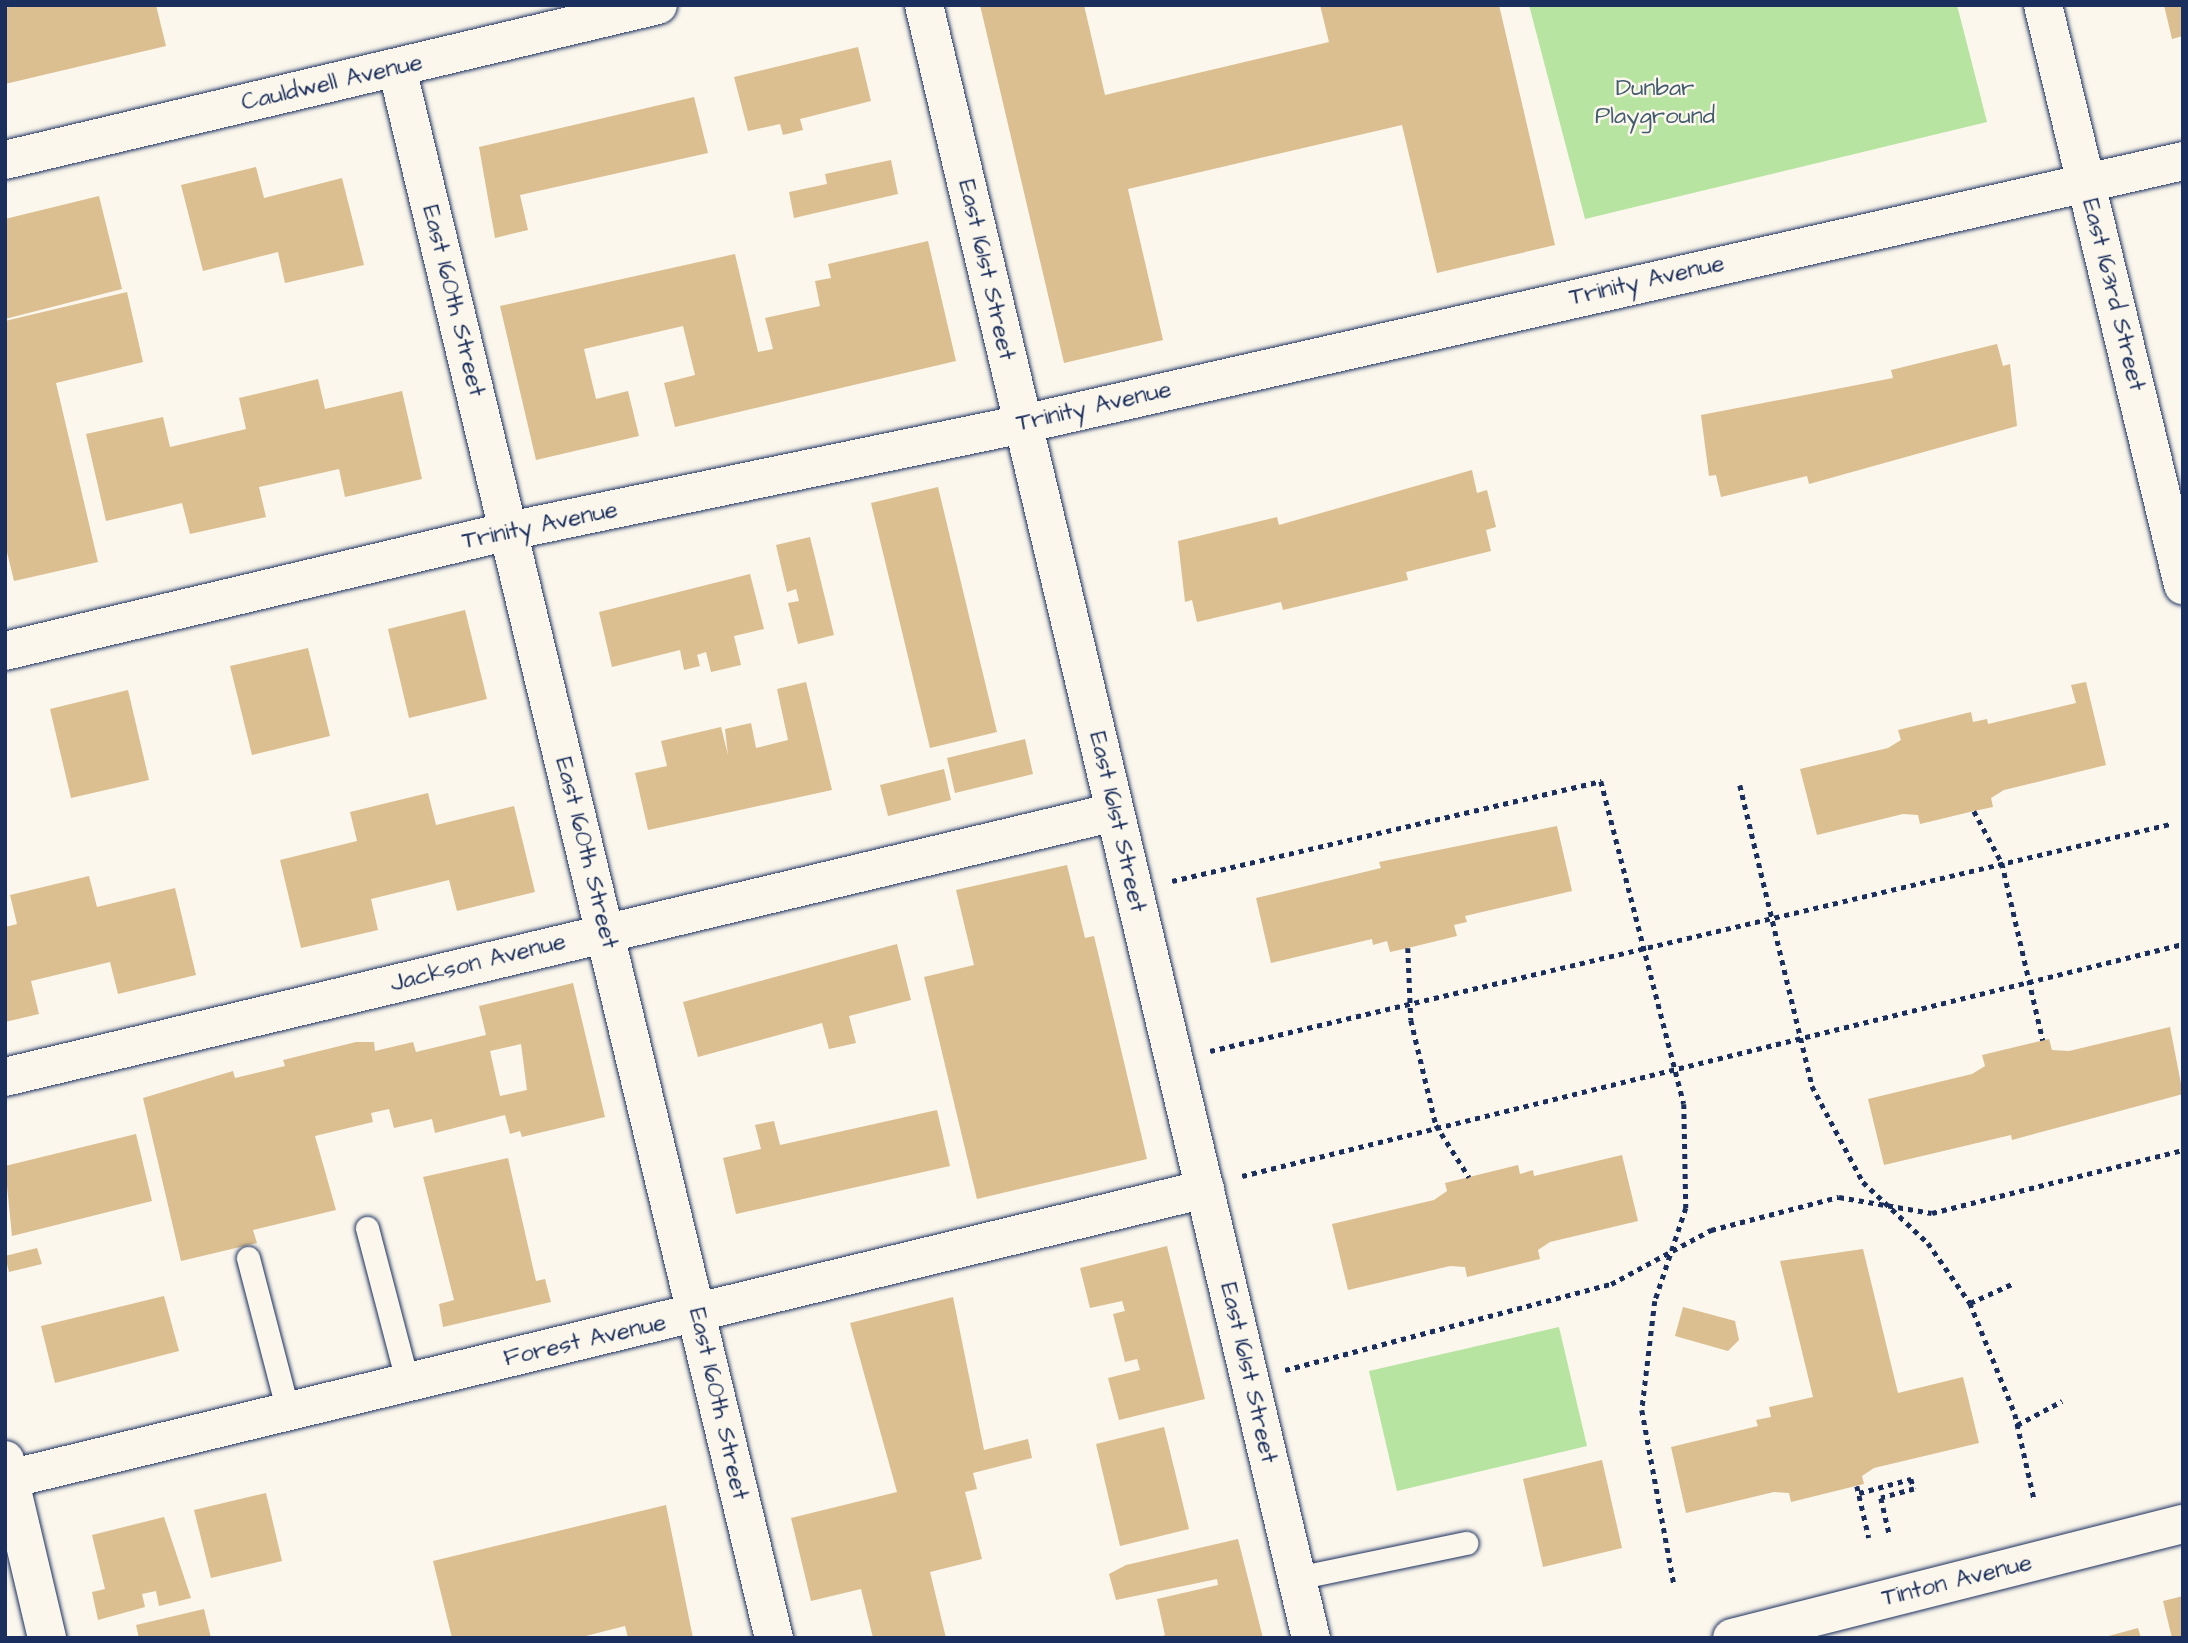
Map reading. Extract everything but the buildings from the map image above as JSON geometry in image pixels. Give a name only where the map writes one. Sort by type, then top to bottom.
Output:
[{"type":"street","name":"Cauldwell Avenue","points":[[5,160],[658,5]]},
{"type":"street","name":"East 161st Street","points":[[924,5],[1311,1638]]},
{"type":"street","name":"East 163rd Street","points":[[2043,5],[2183,585]]},
{"type":"street","name":"East 160th Street","points":[[397,68],[774,1638]]},
{"type":"street","name":"Trinity Avenue","points":[[5,651],[509,531],[1023,424],[2085,180],[2183,161]]},
{"type":"street","name":"Jackson Avenue","points":[[5,1077],[605,932],[1115,813]]},
{"type":"street","name":"Forest Avenue","points":[[7,1473],[408,1384],[1205,1189]]},
{"type":"street","points":[[7,1473],[47,1638]]},
{"type":"street","name":"Tinton Avenue","points":[[1732,1638],[2183,1524]]},
{"type":"lane","points":[[367,1228],[408,1384]]},
{"type":"lane","points":[[248,1258],[288,1412]]},
{"type":"lane","points":[[1297,1578],[1466,1543]]},
{"type":"path","points":[[1133,890],[1601,781],[1674,1067],[1686,1159],[1686,1208],[1656,1301],[1642,1410],[1674,1584]]},
{"type":"path","points":[[1740,785],[1812,1086],[1863,1182],[1928,1243],[1970,1303],[2017,1425],[2035,1498]]},
{"type":"path","points":[[1975,811],[2002,863],[2032,980],[2043,1040]]},
{"type":"path","points":[[1174,1060],[2170,824]]},
{"type":"path","points":[[1205,1189],[1282,1162],[2183,944]]},
{"type":"path","points":[[1408,948],[1410,1004],[1436,1125],[1469,1177]]},
{"type":"path","points":[[1250,1379],[1611,1284],[1711,1230],[1839,1197],[1932,1213],[2183,1150]]},
{"type":"path","points":[[1970,1303],[2014,1283]]},
{"type":"path","points":[[2017,1425],[2063,1401]]},
{"type":"path","points":[[1859,1493],[1911,1479],[1914,1489],[1881,1498],[1889,1533]]},
{"type":"path","points":[[1857,1486],[1869,1538]]},
{"type":"green space","name":"Dunbar Playground","points":[[1529,5],[1957,5],[1987,122],[1585,219]]},
{"type":"green space","points":[[1559,1327],[1587,1446],[1397,1491],[1369,1371]]}]
